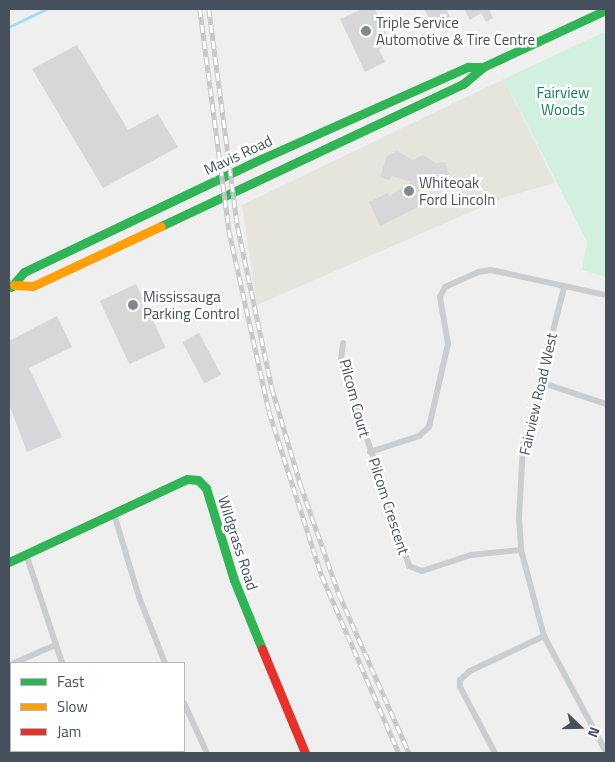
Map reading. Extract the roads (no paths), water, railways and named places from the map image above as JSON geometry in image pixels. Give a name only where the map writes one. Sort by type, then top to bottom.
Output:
[{"type":"main road","name":"Mavis Road","points":[[11,286],[33,286],[464,84],[483,67],[606,10]]},
{"type":"main road","name":"Mavis Road","points":[[11,286],[24,272],[261,159],[468,67],[483,67]]},
{"type":"main road","name":"Wildgrass Road","points":[[9,562],[187,479],[195,479],[203,485],[234,580],[305,753]]},
{"type":"street","name":"Pilcom Crescent","points":[[521,550],[471,556],[429,570],[412,569],[408,563],[370,452],[419,436],[429,427],[448,344],[440,297],[445,287],[478,272],[490,270],[564,288],[606,295]]},
{"type":"street","name":"Fairview Road West","points":[[564,288],[523,446],[519,518],[521,550],[544,636],[605,748]]},
{"type":"street","name":"Pilcom Court","points":[[343,343],[341,360],[370,452]]},
{"type":"street","points":[[540,382],[606,404]]},
{"type":"street","points":[[114,514],[139,597],[165,662]]},
{"type":"street","points":[[26,554],[62,662]]},
{"type":"street","points":[[495,753],[460,687],[460,680],[470,671],[544,636]]},
{"type":"street","points":[[16,662],[55,645]]},
{"type":"street","points":[[185,705],[207,753]]},
{"type":"waterway","points":[[9,27],[46,9]]},
{"type":"railway","points":[[200,9],[229,230],[269,411],[322,576],[399,753]]},
{"type":"railway","points":[[209,9],[238,228],[272,388],[301,486],[339,594],[409,753]]},
{"type":"place","name":"Triple Service Automotive & Tire Centre","points":[[366,31]]},
{"type":"place","name":"Whiteoak Ford Lincoln","points":[[409,191]]},
{"type":"place","name":"Mississauga Parking Control","points":[[133,305]]},
{"type":"park label","name":"Fairview Woods","points":[[563,100]]}]
